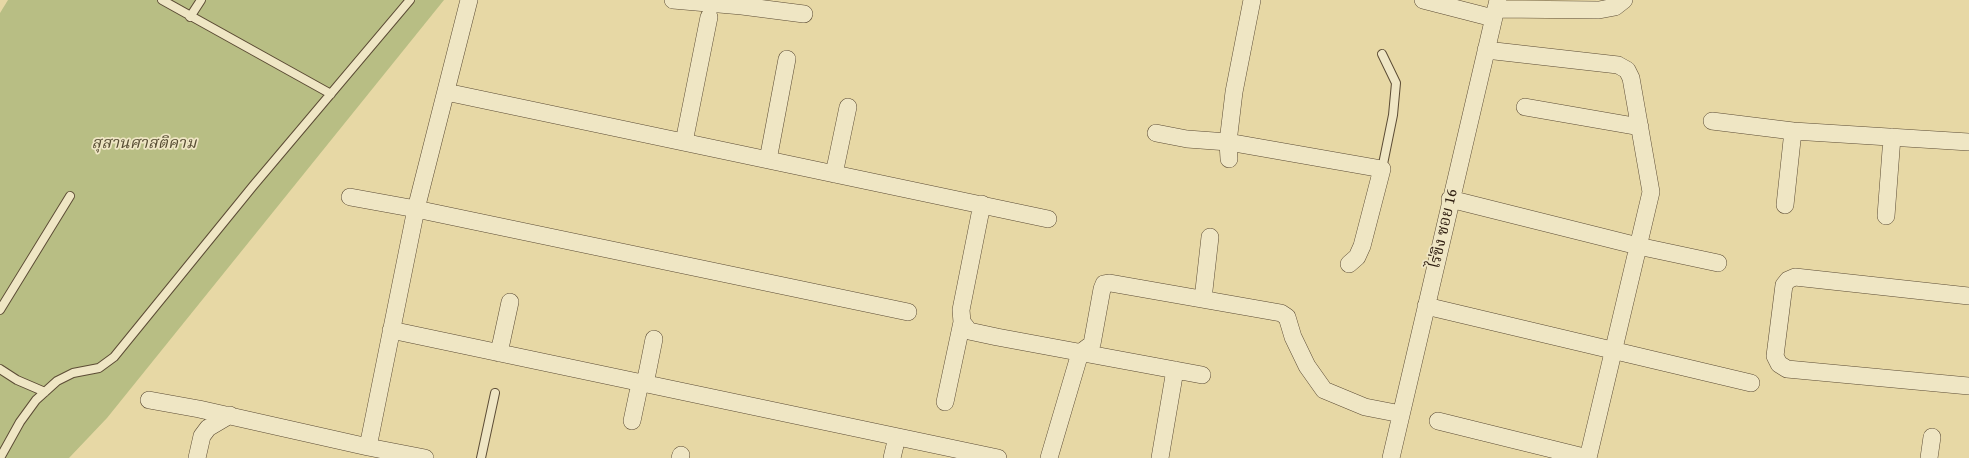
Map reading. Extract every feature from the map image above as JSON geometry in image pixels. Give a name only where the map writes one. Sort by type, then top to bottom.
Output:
[{"type":"street","points":[[368,447],[416,208],[468,0]]},
{"type":"street","points":[[673,0],[742,6],[804,14]]},
{"type":"street","points":[[1229,159],[1228,142],[1234,92],[1252,0]]},
{"type":"street","points":[[1423,0],[1496,9],[1599,10],[1615,7],[1624,0]]},
{"type":"street","name":"ไร่ขิง ซอย 16","points":[[1391,458],[1450,199],[1496,9]]},
{"type":"street","points":[[684,142],[709,17]]},
{"type":"street","points":[[1438,422],[1588,458],[1651,192],[1631,78],[1628,70],[1618,65],[1486,50]]},
{"type":"street","points":[[768,160],[787,59]]},
{"type":"street","points":[[446,92],[1048,219]]},
{"type":"street","points":[[834,174],[848,107]]},
{"type":"street","points":[[1525,107],[1640,128]]},
{"type":"street","points":[[1712,121],[1793,131],[1969,142]]},
{"type":"street","points":[[1785,205],[1793,131]]},
{"type":"street","points":[[1156,133],[1187,139],[1228,142],[1382,169],[1362,246],[1357,257],[1349,264]]},
{"type":"street","points":[[1886,216],[1892,137]]},
{"type":"street","points":[[350,197],[416,208],[908,312]]},
{"type":"street","points":[[1450,199],[1638,246],[1718,263]]},
{"type":"street","points":[[945,402],[962,322],[961,310],[982,204]]},
{"type":"street","points":[[1203,299],[1210,237]]},
{"type":"street","points":[[1969,296],[1795,277],[1788,280],[1784,284],[1775,356],[1779,364],[1787,369],[1969,386]]},
{"type":"street","points":[[1049,458],[1080,353],[1092,344],[1104,284],[1110,283],[1286,315],[1293,337],[1307,366],[1324,390],[1365,407],[1401,414]]},
{"type":"street","points":[[499,353],[510,302]]},
{"type":"street","points":[[1426,306],[1751,383]]},
{"type":"street","points":[[962,322],[969,331],[1202,375]]},
{"type":"street","points":[[391,330],[998,458]]},
{"type":"street","points":[[632,421],[654,340]]},
{"type":"street","points":[[1160,458],[1175,370]]},
{"type":"street","points":[[149,400],[230,416],[421,458]]},
{"type":"street","points":[[197,458],[202,436],[208,428],[230,416]]},
{"type":"street","points":[[892,458],[897,437]]},
{"type":"street","points":[[1929,458],[1932,438]]},
{"type":"lane","points":[[162,0],[190,17],[331,94]]},
{"type":"lane","points":[[190,17],[200,0]]},
{"type":"lane","points":[[0,458],[20,422],[36,400],[57,381],[73,373],[99,368],[114,357],[253,186],[410,0]]},
{"type":"lane","points":[[1382,54],[1396,83],[1393,114],[1382,169]]},
{"type":"lane","points":[[0,310],[70,196]]},
{"type":"lane","points":[[0,369],[17,380],[45,392]]},
{"type":"lane","points":[[481,458],[494,392]]},
{"type":"green space","name":"สุสานศาสติคาม","points":[[8,0],[444,0],[107,418],[69,458],[0,458],[0,13]]}]
